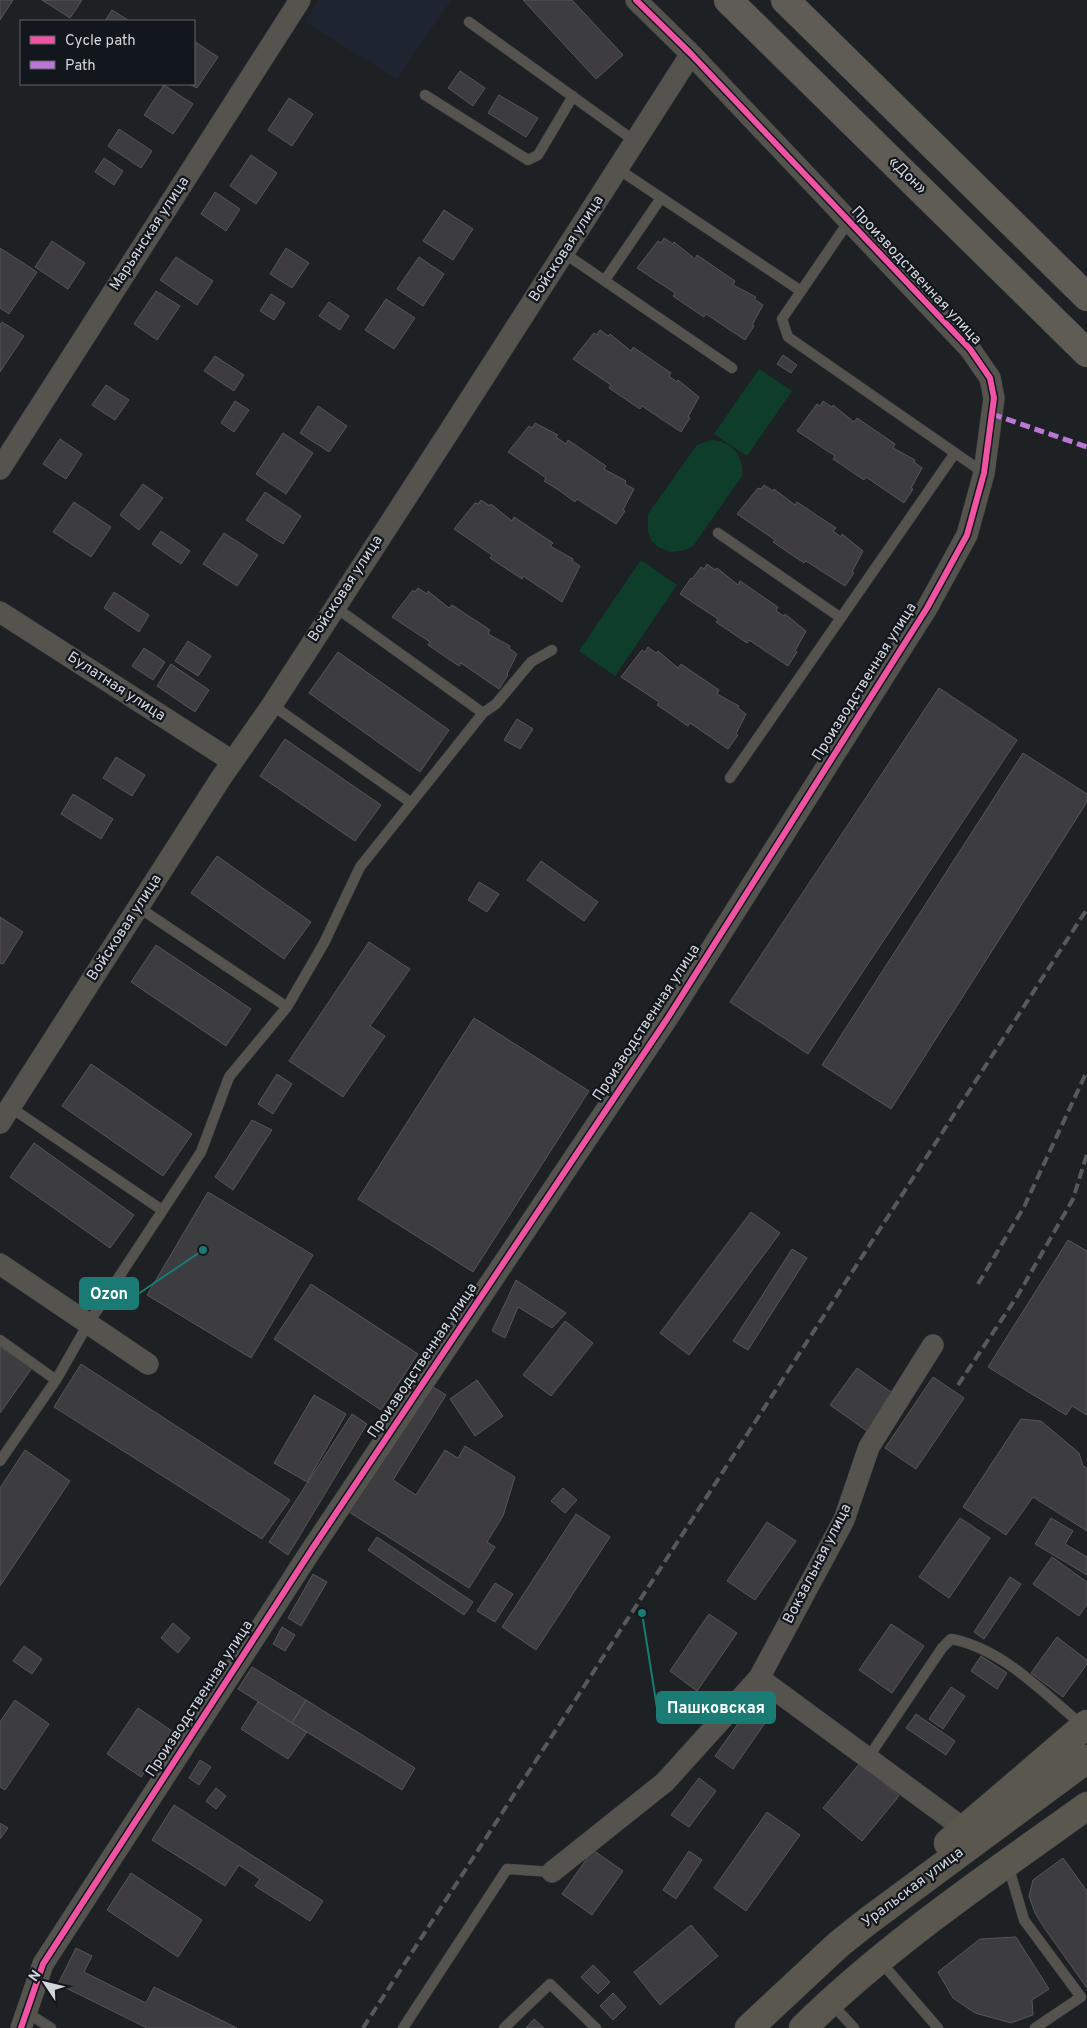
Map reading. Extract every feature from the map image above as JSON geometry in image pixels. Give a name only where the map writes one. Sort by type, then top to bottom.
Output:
[{"type":"highway","name":"«Дон»","points":[[728,0],[1087,353]]},
{"type":"highway","points":[[785,0],[1087,297]]},
{"type":"main road","points":[[868,1920],[963,1828],[1086,1725]]},
{"type":"main road","name":"Уральская улица","points":[[749,2028],[839,1944],[868,1920],[1087,1759]]},
{"type":"main road","points":[[803,2028],[879,1960],[1007,1863],[1087,1806]]},
{"type":"street","name":"Марьянская улица","points":[[0,469],[300,0]]},
{"type":"street","name":"Производственная улица","points":[[24,2020],[43,1964],[312,1549],[667,1018],[927,608],[967,535],[984,472],[994,398],[990,378],[970,350],[691,54],[636,0]]},
{"type":"street","name":"Войсковая улица","points":[[5,1115],[232,762],[272,705],[691,54]]},
{"type":"street","name":"Булатная улица","points":[[0,612],[232,762]]},
{"type":"street","points":[[0,1264],[148,1364]]},
{"type":"street","name":"Вокзальная улица","points":[[552,1872],[665,1782],[759,1678],[844,1520],[869,1447],[932,1345]]},
{"type":"street","points":[[759,1678],[963,1828]]},
{"type":"lane","points":[[469,22],[636,142]]},
{"type":"lane","points":[[425,95],[528,160],[538,155],[573,96]]},
{"type":"lane","points":[[618,169],[801,291]]},
{"type":"lane","points":[[604,280],[661,198]]},
{"type":"lane","points":[[849,222],[782,319],[788,337],[984,472]]},
{"type":"lane","points":[[564,253],[732,368]]},
{"type":"lane","points":[[730,778],[955,453]]},
{"type":"lane","points":[[718,533],[840,618]]},
{"type":"lane","points":[[335,607],[482,713]]},
{"type":"lane","points":[[0,1461],[56,1380],[88,1324],[202,1152],[229,1077],[287,1006],[324,942],[360,867],[482,713],[496,704],[531,662],[552,650]]},
{"type":"lane","points":[[272,705],[410,802]]},
{"type":"lane","points":[[138,907],[287,1006]]},
{"type":"lane","points":[[5,1115],[162,1210]]},
{"type":"lane","points":[[0,1340],[56,1380]]},
{"type":"lane","points":[[868,1758],[942,1648],[951,1640],[968,1642],[1010,1666],[1086,1725]]},
{"type":"lane","points":[[1007,1863],[1024,1920],[1082,1997],[1035,2028]]},
{"type":"lane","points":[[403,2028],[507,1869],[552,1872]]},
{"type":"lane","points":[[879,1960],[938,2028]]},
{"type":"lane","points":[[504,2028],[550,1984],[596,2028]]},
{"type":"lane","points":[[830,2002],[854,2028]]},
{"type":"lane","points":[[24,2020],[51,2028]]},
{"type":"shaded area","points":[[319,0],[451,0],[397,79],[305,22]]},
{"type":"green space","points":[[759,369],[792,391],[747,456],[714,434]]},
{"type":"green space","points":[[712,440],[726,444],[736,451],[741,462],[742,476],[693,546],[686,550],[671,552],[658,547],[651,540],[648,532],[648,514],[697,445]]},
{"type":"green space","points":[[641,560],[677,585],[615,676],[579,651]]},
{"type":"building","points":[[0,0],[13,0],[0,20]]},
{"type":"building","points":[[42,0],[82,0],[70,18]]},
{"type":"building","points":[[523,0],[572,0],[623,55],[596,79]]},
{"type":"building","points":[[112,10],[128,20],[106,20]]},
{"type":"building","points":[[195,42],[218,57],[197,88],[191,85],[195,85]]},
{"type":"building","points":[[460,71],[485,88],[473,106],[448,88]]},
{"type":"building","points":[[164,85],[193,104],[173,134],[144,115]]},
{"type":"building","points":[[499,95],[538,118],[526,137],[488,113]]},
{"type":"building","points":[[289,98],[313,114],[292,146],[268,130]]},
{"type":"building","points":[[119,129],[152,151],[141,168],[108,146]]},
{"type":"building","points":[[251,155],[277,173],[256,204],[230,186]]},
{"type":"building","points":[[104,158],[123,171],[114,185],[95,172]]},
{"type":"building","points":[[215,192],[240,209],[226,231],[201,214]]},
{"type":"building","points":[[444,210],[473,229],[453,260],[423,241]]},
{"type":"building","points":[[664,238],[673,244],[674,242],[695,259],[697,255],[735,281],[733,285],[756,297],[754,299],[763,305],[752,325],[754,326],[745,340],[706,314],[704,317],[689,307],[673,296],[675,293],[637,268],[658,241],[661,243]]},
{"type":"building","points":[[52,241],[85,263],[68,289],[35,267]]},
{"type":"building","points":[[0,248],[37,272],[9,314],[0,308]]},
{"type":"building","points":[[286,248],[309,263],[292,288],[270,274]]},
{"type":"building","points":[[176,257],[213,281],[197,305],[160,280]]},
{"type":"building","points":[[419,257],[444,274],[423,306],[397,289]]},
{"type":"building","points":[[156,291],[180,306],[157,340],[134,324]]},
{"type":"building","points":[[271,294],[285,303],[274,320],[260,311]]},
{"type":"building","points":[[386,299],[415,318],[394,349],[365,330]]},
{"type":"building","points":[[329,302],[349,316],[340,330],[319,316]]},
{"type":"building","points":[[2,322],[24,336],[0,372],[0,325]]},
{"type":"building","points":[[600,330],[608,336],[610,334],[631,351],[633,347],[671,373],[669,376],[677,382],[678,380],[699,397],[688,417],[690,418],[681,432],[642,406],[640,409],[609,388],[611,385],[573,359],[594,333],[597,335]]},
{"type":"building","points":[[783,355],[797,365],[791,373],[777,364]]},
{"type":"building","points":[[215,356],[244,375],[234,391],[204,371]]},
{"type":"building","points":[[106,385],[129,400],[115,420],[92,405]]},
{"type":"building","points":[[235,401],[249,410],[234,432],[221,423]]},
{"type":"building","points":[[823,401],[832,407],[833,405],[854,422],[857,418],[895,444],[893,448],[915,460],[914,462],[922,468],[911,488],[913,489],[904,503],[866,477],[864,480],[833,459],[835,456],[797,431],[817,404],[820,406]]},
{"type":"building","points":[[318,406],[347,426],[329,452],[300,433]]},
{"type":"building","points":[[535,423],[558,435],[556,437],[566,444],[568,440],[606,466],[604,469],[626,481],[625,484],[634,489],[623,510],[625,511],[616,524],[577,499],[575,502],[544,481],[546,478],[508,452],[529,426],[532,428]]},
{"type":"building","points":[[283,433],[313,453],[286,494],[256,474]]},
{"type":"building","points":[[60,439],[82,454],[66,479],[43,464]]},
{"type":"building","points":[[143,484],[163,498],[139,530],[120,515]]},
{"type":"building","points":[[764,485],[773,491],[774,489],[795,505],[797,502],[836,528],[833,531],[841,537],[842,534],[863,551],[852,572],[854,573],[845,586],[806,561],[804,563],[789,553],[773,542],[775,540],[737,514],[758,488],[761,489]]},
{"type":"building","points":[[265,492],[301,516],[283,544],[246,520]]},
{"type":"building","points":[[481,500],[490,506],[491,504],[512,521],[514,517],[553,543],[550,546],[573,559],[572,561],[580,566],[562,602],[523,576],[522,579],[490,558],[492,555],[454,529],[475,503],[478,504]]},
{"type":"building","points":[[74,502],[111,527],[91,557],[53,532]]},
{"type":"building","points":[[161,531],[190,551],[181,564],[152,544]]},
{"type":"building","points":[[224,533],[258,555],[237,586],[203,564]]},
{"type":"building","points":[[707,564],[715,570],[717,568],[738,585],[740,581],[778,607],[776,611],[784,616],[785,614],[806,631],[795,651],[797,652],[788,666],[749,640],[747,643],[716,622],[718,619],[680,594],[691,578],[701,567],[704,569]]},
{"type":"building","points":[[418,588],[427,594],[428,591],[449,608],[452,605],[490,630],[488,634],[510,646],[509,648],[517,654],[508,675],[499,689],[461,663],[459,666],[428,645],[430,642],[392,617],[413,590],[415,592]]},
{"type":"building","points":[[114,592],[149,615],[139,632],[104,608]]},
{"type":"building","points":[[188,641],[211,656],[198,676],[175,661]]},
{"type":"building","points":[[648,647],[656,653],[658,651],[678,668],[681,664],[719,690],[717,694],[739,706],[738,708],[746,714],[736,734],[738,735],[728,749],[690,723],[688,726],[657,705],[659,702],[621,677],[642,650],[645,652]]},
{"type":"building","points":[[144,648],[165,662],[153,680],[132,666]]},
{"type":"building","points":[[338,652],[449,730],[420,772],[309,693]]},
{"type":"building","points":[[171,664],[209,690],[195,712],[157,686]]},
{"type":"building","points":[[939,688],[1017,740],[808,1054],[730,1002]]},
{"type":"building","points":[[517,719],[533,729],[520,749],[504,740]]},
{"type":"building","points":[[285,739],[381,805],[355,841],[260,776]]},
{"type":"building","points":[[1023,753],[1087,794],[1087,802],[891,1109],[822,1065]]},
{"type":"building","points":[[116,757],[145,775],[132,796],[103,778]]},
{"type":"building","points":[[73,794],[113,819],[101,839],[61,814]]},
{"type":"building","points":[[217,856],[311,922],[284,959],[191,893]]},
{"type":"building","points":[[541,861],[598,902],[584,921],[527,880]]},
{"type":"building","points":[[479,882],[499,894],[487,912],[468,900]]},
{"type":"building","points":[[0,917],[23,932],[3,964],[0,963]]},
{"type":"building","points":[[369,942],[410,969],[370,1026],[385,1036],[343,1097],[289,1061]]},
{"type":"building","points":[[156,945],[251,1009],[226,1046],[131,982]]},
{"type":"building","points":[[474,1018],[589,1091],[473,1272],[358,1199]]},
{"type":"building","points":[[91,1064],[192,1134],[163,1176],[62,1106]]},
{"type":"building","points":[[277,1074],[292,1084],[273,1114],[258,1104]]},
{"type":"building","points":[[252,1120],[272,1130],[233,1190],[215,1177]]},
{"type":"building","points":[[34,1143],[134,1215],[110,1248],[10,1177]]},
{"type":"building","points":[[208,1192],[313,1255],[251,1358],[147,1295]]},
{"type":"building","points":[[751,1212],[780,1233],[689,1355],[660,1333]]},
{"type":"building","points":[[1068,1240],[1087,1251],[1087,1415],[1072,1406],[1066,1415],[988,1367]]},
{"type":"building","points":[[792,1249],[807,1258],[748,1350],[733,1341]]},
{"type":"building","points":[[516,1280],[566,1313],[552,1328],[518,1307],[505,1338],[492,1331]]},
{"type":"building","points":[[311,1284],[418,1354],[381,1410],[274,1339]]},
{"type":"building","points":[[565,1321],[593,1343],[551,1396],[523,1375]]},
{"type":"building","points":[[0,1347],[32,1368],[0,1413]]},
{"type":"building","points":[[81,1364],[290,1500],[262,1539],[54,1407]]},
{"type":"building","points":[[857,1368],[894,1394],[867,1431],[830,1405]]},
{"type":"building","points":[[933,1377],[964,1398],[916,1469],[885,1448]]},
{"type":"building","points":[[477,1380],[503,1416],[475,1436],[450,1399]]},
{"type":"building","points":[[430,1385],[446,1395],[393,1480],[416,1495],[445,1450],[458,1458],[465,1446],[515,1477],[503,1516],[487,1542],[495,1547],[469,1588],[349,1512]]},
{"type":"building","points":[[314,1395],[346,1414],[307,1482],[274,1463]]},
{"type":"building","points":[[352,1414],[367,1424],[288,1555],[269,1542]]},
{"type":"building","points":[[1021,1419],[1041,1421],[1079,1453],[1083,1466],[1087,1468],[1087,1531],[1033,1497],[1006,1535],[963,1507]]},
{"type":"building","points":[[25,1450],[70,1481],[0,1586],[0,1488]]},
{"type":"building","points":[[563,1488],[577,1500],[565,1513],[551,1501]]},
{"type":"building","points":[[576,1514],[610,1537],[536,1650],[502,1627]]},
{"type":"building","points":[[960,1518],[990,1538],[949,1598],[919,1577]]},
{"type":"building","points":[[1051,1518],[1073,1531],[1065,1544],[1087,1557],[1087,1575],[1035,1544]]},
{"type":"building","points":[[767,1522],[796,1541],[755,1600],[727,1581]]},
{"type":"building","points":[[377,1537],[473,1602],[464,1615],[368,1550]]},
{"type":"building","points":[[1052,1557],[1087,1582],[1087,1604],[1079,1616],[1033,1584]]},
{"type":"building","points":[[313,1574],[327,1582],[301,1626],[288,1618]]},
{"type":"building","points":[[1010,1577],[1021,1584],[984,1639],[974,1632]]},
{"type":"building","points":[[495,1583],[513,1594],[495,1622],[477,1611]]},
{"type":"building","points":[[709,1614],[737,1633],[697,1691],[670,1671]]},
{"type":"building","points":[[173,1623],[190,1638],[178,1653],[161,1638]]},
{"type":"building","points":[[891,1624],[924,1646],[892,1693],[859,1670]]},
{"type":"building","points":[[282,1627],[295,1635],[285,1651],[273,1644]]},
{"type":"building","points":[[1057,1637],[1087,1660],[1087,1664],[1063,1697],[1031,1673]]},
{"type":"building","points":[[24,1646],[42,1659],[32,1674],[13,1661]]},
{"type":"building","points":[[981,1656],[1007,1673],[997,1689],[971,1671]]},
{"type":"building","points":[[252,1667],[306,1700],[292,1723],[238,1689]]},
{"type":"building","points":[[951,1687],[965,1696],[943,1729],[929,1719]]},
{"type":"building","points":[[15,1700],[49,1724],[5,1790],[0,1787],[0,1722]]},
{"type":"building","points":[[306,1700],[415,1768],[402,1790],[292,1723]]},
{"type":"building","points":[[258,1702],[307,1732],[288,1759],[241,1729]]},
{"type":"building","points":[[138,1708],[172,1731],[141,1777],[107,1754]]},
{"type":"building","points":[[747,1711],[765,1723],[733,1769],[715,1756]]},
{"type":"building","points":[[916,1714],[955,1741],[946,1755],[906,1728]]},
{"type":"building","points":[[200,1760],[211,1767],[199,1785],[189,1778]]},
{"type":"building","points":[[860,1763],[899,1796],[862,1841],[823,1808]]},
{"type":"building","points":[[699,1778],[716,1791],[689,1827],[671,1815]]},
{"type":"building","points":[[216,1788],[226,1796],[216,1809],[206,1801]]},
{"type":"building","points":[[174,1805],[323,1901],[310,1921],[255,1886],[260,1879],[239,1865],[225,1886],[152,1840]]},
{"type":"building","points":[[767,1812],[800,1835],[746,1911],[714,1888]]},
{"type":"building","points":[[0,1823],[8,1828],[0,1839]]},
{"type":"building","points":[[593,1850],[623,1871],[592,1915],[562,1894]]},
{"type":"building","points":[[689,1851],[702,1860],[676,1899],[663,1890]]},
{"type":"building","points":[[1063,1858],[1087,1891],[1087,1988],[1045,1929],[1035,1913],[1029,1896],[1033,1880]]},
{"type":"building","points":[[131,1873],[202,1920],[178,1957],[107,1910]]},
{"type":"building","points":[[691,1925],[718,1956],[660,2005],[634,1972]]},
{"type":"building","points":[[1016,1937],[1049,1989],[1032,2000],[1033,2015],[1011,2023],[975,2013],[953,1998],[938,1972],[980,1939]]},
{"type":"building","points":[[76,1948],[92,1956],[84,1972],[146,2003],[154,1987],[237,2028],[147,2028],[58,1984]]},
{"type":"building","points":[[593,1965],[610,1982],[598,1994],[581,1977]]},
{"type":"building","points":[[613,1993],[626,2007],[613,2020],[600,2006]]},
{"type":"building","points":[[534,2019],[544,2028],[526,2028]]},
{"type":"railway","points":[[363,2028],[1087,909]]},
{"type":"railway","points":[[978,1284],[1024,1207],[1087,1071]]},
{"type":"railway","points":[[958,1385],[1018,1295],[1073,1199],[1087,1154]]},
{"type":"marked path","points":[[992,414],[1087,447]]},
{"type":"cycle path","points":[[21,2028],[43,1964],[312,1549],[667,1019],[927,608],[967,535],[984,473],[994,398],[990,378],[970,349],[691,54],[636,0]]},
{"type":"place","name":"Ozon","points":[[203,1250]]},
{"type":"place","name":"Пашковская","points":[[642,1613]]}]
